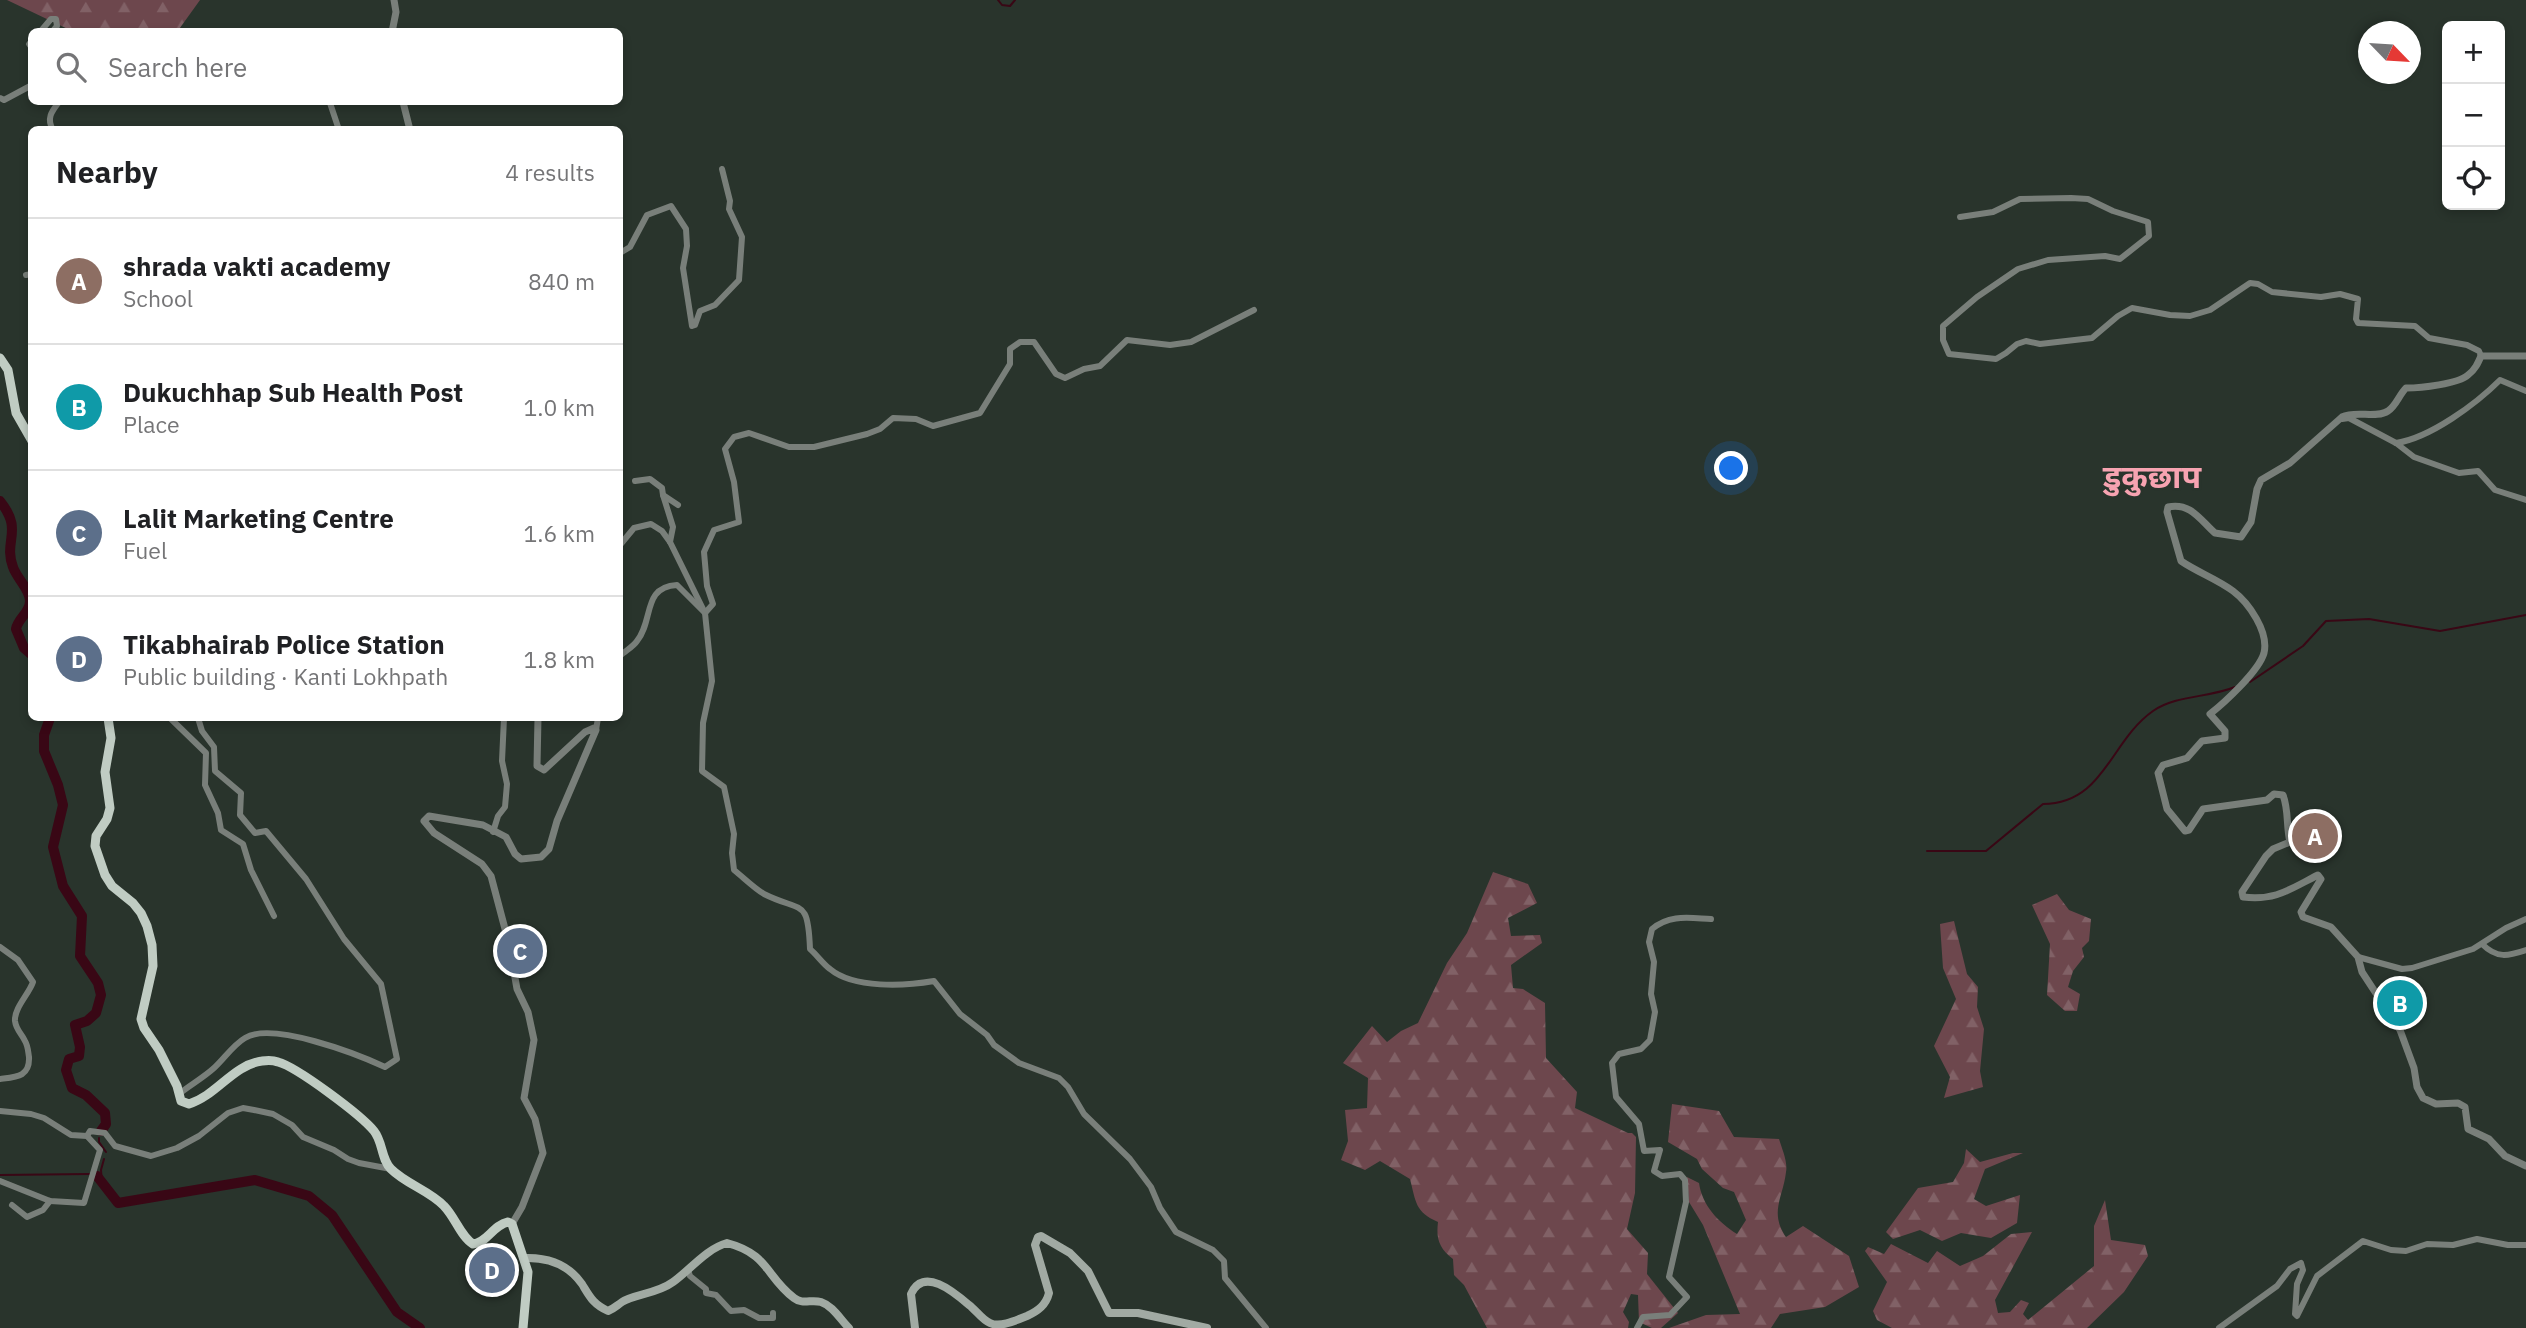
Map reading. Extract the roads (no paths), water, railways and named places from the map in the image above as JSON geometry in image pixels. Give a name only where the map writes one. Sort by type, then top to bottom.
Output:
[{"type":"main road","points":[[0,358],[8,370],[13,402],[28,432]]},
{"type":"main road","points":[[108,721],[111,738],[105,772],[110,808],[107,819],[96,836],[95,846],[105,875],[112,886],[133,903],[147,926],[152,944],[153,966],[141,1019],[163,1058],[183,1103],[204,1098],[248,1064],[277,1061],[302,1075],[365,1122],[380,1140],[391,1169],[442,1203],[472,1244],[480,1243],[500,1223],[512,1224],[528,1276],[523,1328]]},
{"type":"main road","points":[[915,1328],[911,1294],[918,1283],[926,1281],[947,1289],[990,1323],[1003,1324],[1039,1310],[1049,1293],[1035,1245],[1041,1236],[1049,1238],[1070,1253],[1088,1270],[1109,1313],[1138,1312],[1208,1328]]},
{"type":"main road","points":[[524,1258],[547,1258],[560,1264],[582,1284],[593,1302],[608,1311],[617,1308],[623,1301],[651,1294],[671,1284],[718,1246],[727,1243],[761,1259],[794,1298],[801,1302],[823,1303],[849,1328]]},
{"type":"street","points":[[393,28],[396,12],[394,0]]},
{"type":"street","points":[[43,28],[51,19],[56,19],[55,28]]},
{"type":"street","points":[[0,98],[4,100],[28,87]]},
{"type":"street","points":[[50,126],[50,115],[57,105]]},
{"type":"street","points":[[331,105],[338,126]]},
{"type":"street","points":[[405,105],[409,126]]},
{"type":"street","points":[[623,251],[629,247],[647,215],[671,206],[686,229],[687,246],[683,268],[692,326],[695,325],[700,311],[715,305],[739,280],[742,237],[729,209],[730,201],[722,169]]},
{"type":"street","points":[[1960,217],[1993,212],[2020,200],[2088,199],[2113,211],[2148,222],[2149,236],[2120,259],[2105,256],[2048,260],[2018,269],[1977,297],[1943,326],[1943,340],[1949,354],[1996,359],[2026,341],[2040,344],[2092,338],[2132,308],[2190,316],[2210,310],[2250,283],[2258,284],[2272,292],[2321,297],[2340,294],[2358,299],[2358,323],[2415,326],[2429,338],[2467,345],[2479,351],[2481,356],[2477,366],[2467,377],[2425,388],[2406,388],[2392,408],[2384,414],[2348,413],[2290,463],[2261,480],[2251,522],[2241,537],[2213,532],[2200,516],[2183,508],[2173,505],[2167,509],[2181,561],[2239,596],[2252,611],[2261,630],[2264,653],[2241,684],[2210,714],[2225,731],[2224,738],[2202,741],[2184,760],[2160,768],[2158,776],[2167,809],[2185,831],[2189,830],[2203,809],[2267,800],[2274,794],[2283,795],[2288,808],[2286,823],[2290,842],[2273,849],[2266,856],[2242,892],[2243,897],[2263,899],[2277,896],[2318,875],[2321,879],[2301,912],[2303,917],[2331,927],[2358,957],[2362,972],[2400,1030],[2414,1068],[2417,1087],[2423,1098],[2436,1104],[2458,1103],[2465,1107],[2468,1129],[2489,1139],[2505,1156],[2526,1166]]},
{"type":"street","points":[[705,613],[713,604],[707,586],[704,552],[714,530],[738,522],[734,482],[725,449],[733,437],[749,433],[789,447],[814,447],[867,434],[880,429],[893,418],[916,419],[933,426],[945,424],[981,413],[1010,364],[1010,349],[1020,342],[1034,342],[1056,374],[1065,378],[1084,369],[1100,366],[1127,340],[1170,345],[1191,342],[1254,310]]},
{"type":"street","points":[[2481,356],[2526,356]]},
{"type":"street","points":[[2396,443],[2408,441],[2444,424],[2500,380],[2526,391]]},
{"type":"street","points":[[2340,419],[2349,418],[2396,443],[2414,457],[2459,473],[2478,471],[2495,490],[2526,500]]},
{"type":"street","points":[[635,481],[650,479],[662,488],[673,527],[670,542]]},
{"type":"street","points":[[663,495],[678,505]]},
{"type":"street","points":[[623,541],[634,527],[651,524],[662,530],[705,613],[712,681],[702,723],[702,771],[723,788],[734,834],[734,870],[764,894],[799,906],[809,923],[810,949],[831,971],[855,980],[904,986],[934,981],[960,1014],[987,1035],[994,1045],[1019,1063],[1059,1078],[1073,1093],[1084,1114],[1130,1159],[1151,1187],[1160,1208],[1176,1232],[1213,1250],[1224,1261],[1225,1278],[1266,1328]]},
{"type":"street","points":[[623,654],[637,642],[654,596],[665,586],[677,585],[705,613]]},
{"type":"street","points":[[173,721],[206,753],[205,785],[218,813],[221,830],[243,844],[251,870],[274,916]]},
{"type":"street","points":[[199,721],[202,731],[214,747],[215,771],[205,785]]},
{"type":"street","points":[[493,832],[498,816],[505,807],[507,784],[502,761],[504,721]]},
{"type":"street","points":[[538,721],[537,766],[544,770],[585,732],[594,728],[596,730]]},
{"type":"street","points":[[512,1224],[522,1208],[543,1153],[535,1119],[524,1098],[534,1040],[528,1012],[517,989],[509,944],[491,876],[482,864],[434,833],[424,821],[429,816],[483,825],[506,837],[515,854],[522,859],[541,857],[548,849],[598,721]]},
{"type":"street","points":[[179,1094],[212,1070],[245,1037],[254,1034],[279,1034],[330,1045],[385,1067],[397,1059],[381,984],[344,939],[289,857],[266,831],[255,833],[240,815],[241,793],[215,771]]},
{"type":"street","points":[[1637,1328],[1643,1317],[1670,1315],[1687,1297],[1669,1277],[1686,1202],[1685,1180],[1680,1174],[1661,1175],[1654,1171],[1660,1150],[1644,1151],[1639,1124],[1616,1097],[1612,1063],[1619,1054],[1641,1049],[1650,1040],[1655,1012],[1651,994],[1654,962],[1650,942],[1652,929],[1662,920],[1675,917],[1711,919]]},
{"type":"street","points":[[2358,957],[2402,969],[2448,955],[2465,953],[2526,919]]},
{"type":"street","points":[[2482,944],[2489,952],[2504,957],[2526,950]]},
{"type":"street","points":[[0,947],[18,960],[33,982],[15,1020],[19,1033],[27,1044],[29,1067],[26,1073],[20,1076],[0,1079]]},
{"type":"street","points":[[87,1136],[90,1131],[105,1133],[115,1146],[151,1157],[177,1148],[199,1136],[228,1113],[243,1108],[273,1114],[292,1125],[303,1137],[359,1163],[391,1169]]},
{"type":"street","points":[[0,1111],[44,1118],[71,1135],[87,1136],[100,1150],[84,1203],[50,1200],[0,1181]]},
{"type":"street","points":[[12,1205],[27,1217],[43,1210],[50,1200]]},
{"type":"street","points":[[2218,1328],[2277,1286],[2290,1269],[2301,1263],[2303,1270],[2297,1284],[2295,1304],[2297,1316],[2317,1276],[2363,1241],[2391,1250],[2406,1251],[2427,1244],[2454,1245],[2477,1239],[2508,1245],[2526,1245]]},
{"type":"street","points":[[688,1270],[690,1276],[706,1289],[706,1293],[716,1295],[731,1311],[744,1310],[759,1318],[773,1318],[773,1313]]},
{"type":"waterway","points":[[998,0],[1002,5],[1010,6],[1015,0]]},
{"type":"waterway","points":[[0,501],[11,520],[10,550],[13,567],[28,592]]},
{"type":"waterway","points":[[28,609],[16,629],[28,652]]},
{"type":"waterway","points":[[2250,682],[2303,646],[2326,621],[2369,619],[2440,631],[2526,615]]},
{"type":"waterway","points":[[1927,851],[1986,851],[2043,804],[2063,801],[2080,794],[2105,769],[2138,724],[2153,711],[2182,699],[2235,687]]},
{"type":"waterway","points":[[49,721],[44,735],[44,751],[63,805],[53,847],[63,886],[82,916],[80,956],[98,983],[101,995],[96,1013],[87,1021],[75,1025],[80,1047],[79,1056],[69,1059],[66,1070],[72,1088],[86,1095],[105,1113],[106,1124],[101,1131]]},
{"type":"waterway","points":[[99,1138],[106,1152]]},
{"type":"waterway","points":[[102,1183],[104,1159]]},
{"type":"waterway","points":[[0,1175],[90,1174]]},
{"type":"waterway","points":[[97,1176],[118,1203],[255,1180],[309,1196],[332,1215],[397,1312],[420,1328]]},
{"type":"place","name":"shrada vakti academy","points":[[2315,836]]},
{"type":"place","name":"Lalit Marketing Centre","points":[[520,951]]},
{"type":"place","name":"Dukuchhap Sub Health Post","points":[[2400,1003]]},
{"type":"place","name":"Tikabhairab Police Station","points":[[492,1270]]},
{"type":"district","name":"डुकुछाप","points":[[2152,477]]}]
